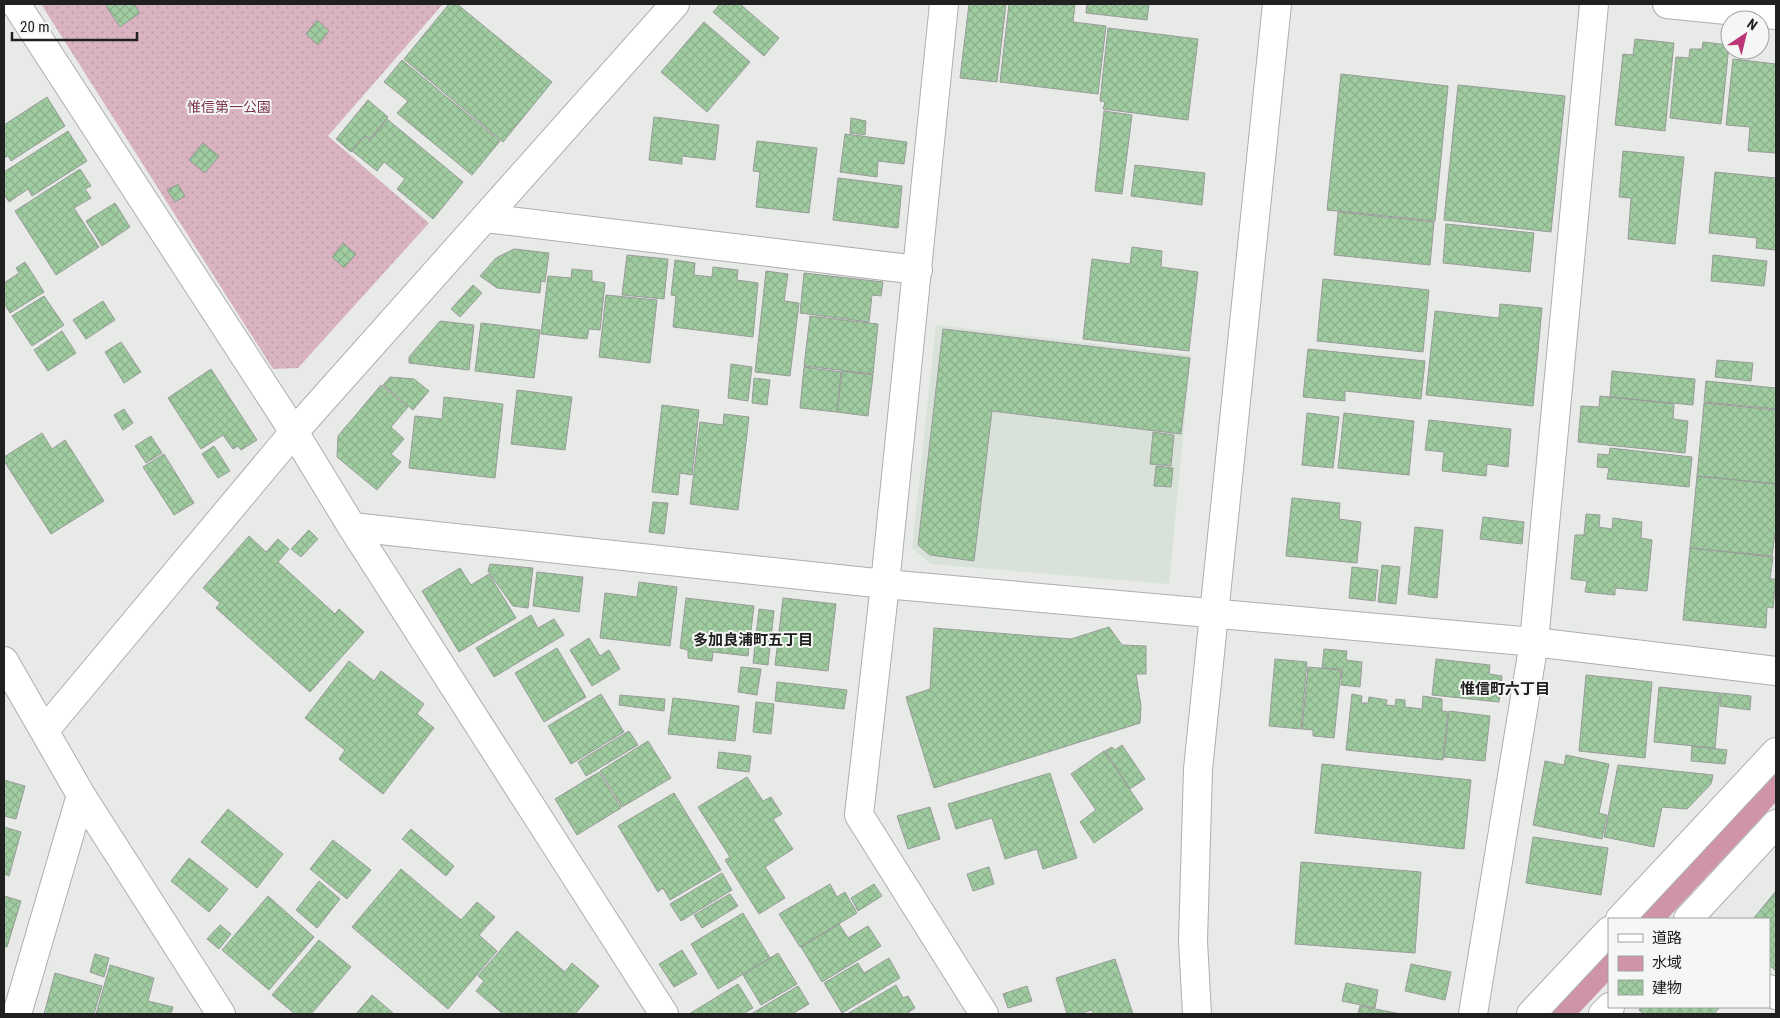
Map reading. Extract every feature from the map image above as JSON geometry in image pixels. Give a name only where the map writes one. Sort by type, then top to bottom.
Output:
[{"type":"street","points":[[16,4],[294,432],[352,527],[664,1014]]},
{"type":"street","points":[[45,730],[294,432],[675,4]]},
{"type":"street","points":[[944,4],[918,270],[859,815],[984,1014]]},
{"type":"street","points":[[1197,1014],[1193,940],[1198,769],[1277,4]]},
{"type":"street","points":[[1473,1014],[1534,642],[1594,4]]},
{"type":"street","points":[[1667,4],[1776,15]]},
{"type":"street","points":[[484,218],[918,270]]},
{"type":"street","points":[[352,527],[885,584],[1534,642],[1776,671]]},
{"type":"street","points":[[4,661],[81,795],[221,1014]]},
{"type":"street","points":[[1621,918],[1776,752]]},
{"type":"street","points":[[16,1014],[81,795]]},
{"type":"street","points":[[1689,918],[1776,824]]},
{"type":"street","points":[[1531,1014],[1608,932]]},
{"type":"shaded area","points":[[936,325],[1191,355],[1169,584],[931,564],[912,548]]},
{"type":"green space","name":"惟信第一公園","points":[[41,4],[443,4],[328,136],[429,223],[298,368],[273,369]]},
{"type":"water","points":[[1776,772],[1776,802],[1668,918],[1639,918]]},
{"type":"water","points":[[1608,952],[1608,982],[1578,1014],[1549,1014]]},
{"type":"building","points":[[109,4],[134,4],[140,13],[120,27],[106,6]]},
{"type":"building","points":[[449,4],[457,4],[552,82],[503,142],[404,59]]},
{"type":"building","points":[[720,4],[740,4],[779,38],[764,56],[713,12]]},
{"type":"building","points":[[969,4],[1006,4],[997,82],[960,78]]},
{"type":"building","points":[[1009,4],[1075,5],[1073,22],[1106,26],[1098,94],[1000,82]]},
{"type":"building","points":[[1087,4],[1149,4],[1147,20],[1086,13]]},
{"type":"building","points":[[317,20],[329,31],[318,45],[306,34]]},
{"type":"building","points":[[704,22],[750,62],[707,112],[661,72]]},
{"type":"building","points":[[1108,28],[1198,39],[1188,120],[1103,109],[1105,102],[1100,101]]},
{"type":"building","points":[[1635,39],[1674,43],[1665,131],[1615,125],[1623,54],[1633,55]]},
{"type":"building","points":[[1703,42],[1720,44],[1720,60],[1727,60],[1721,124],[1670,118],[1676,57],[1689,58],[1690,49],[1702,49]]},
{"type":"building","points":[[402,60],[500,141],[472,175],[397,113],[408,101],[384,82]]},
{"type":"building","points":[[1733,60],[1776,64],[1776,153],[1748,151],[1750,127],[1726,125]]},
{"type":"building","points":[[1341,74],[1448,86],[1435,221],[1327,210]]},
{"type":"building","points":[[1458,85],[1565,96],[1551,232],[1444,220]]},
{"type":"building","points":[[47,97],[65,126],[11,161],[8,156],[4,158],[4,125]]},
{"type":"building","points":[[368,100],[388,117],[370,139],[365,135],[351,152],[336,139]]},
{"type":"building","points":[[1104,111],[1132,115],[1122,194],[1095,191]]},
{"type":"building","points":[[654,117],[719,125],[715,160],[682,156],[682,164],[649,160]]},
{"type":"building","points":[[851,118],[866,121],[865,135],[850,133]]},
{"type":"building","points":[[387,119],[463,182],[433,219],[397,189],[405,179],[384,162],[377,171],[352,151],[365,136],[370,140]]},
{"type":"building","points":[[68,131],[87,161],[32,196],[28,189],[9,202],[4,194],[4,172]]},
{"type":"building","points":[[845,134],[907,142],[904,164],[878,161],[877,177],[840,172]]},
{"type":"building","points":[[757,141],[817,148],[809,213],[756,207],[760,172],[753,171]]},
{"type":"building","points":[[203,143],[219,156],[205,173],[189,160]]},
{"type":"building","points":[[1623,151],[1684,157],[1675,244],[1628,239],[1631,198],[1619,197]]},
{"type":"building","points":[[1135,165],[1205,173],[1202,205],[1131,196]]},
{"type":"building","points":[[80,169],[91,186],[85,189],[91,198],[74,208],[99,247],[56,275],[15,211]]},
{"type":"building","points":[[1715,172],[1776,178],[1776,250],[1756,248],[1757,238],[1709,233]]},
{"type":"building","points":[[838,178],[902,186],[898,228],[833,220]]},
{"type":"building","points":[[178,184],[185,196],[175,202],[167,190]]},
{"type":"building","points":[[115,203],[130,227],[102,246],[86,221]]},
{"type":"building","points":[[1338,212],[1434,222],[1430,265],[1334,255]]},
{"type":"building","points":[[1446,224],[1534,233],[1530,272],[1443,263]]},
{"type":"building","points":[[343,243],[356,254],[344,268],[332,257]]},
{"type":"building","points":[[1132,247],[1162,251],[1161,267],[1198,272],[1189,351],[1083,339],[1092,259],[1130,264]]},
{"type":"building","points":[[514,249],[549,253],[545,282],[541,281],[540,293],[497,288],[480,276],[496,258]]},
{"type":"building","points":[[627,255],[668,259],[664,299],[622,295]]},
{"type":"building","points":[[1713,255],[1767,261],[1764,286],[1711,281]]},
{"type":"building","points":[[675,260],[695,263],[694,275],[712,277],[713,267],[738,270],[737,280],[758,283],[753,337],[673,327],[676,296],[671,295]]},
{"type":"building","points":[[25,262],[44,292],[10,313],[4,303],[4,283],[19,273],[16,268]]},
{"type":"building","points":[[572,269],[592,271],[592,281],[605,283],[600,330],[589,329],[587,339],[541,334],[548,276],[571,278]]},
{"type":"building","points":[[766,271],[788,274],[784,301],[799,303],[790,376],[755,372]]},
{"type":"building","points":[[804,273],[883,282],[881,296],[872,295],[869,322],[800,313]]},
{"type":"building","points":[[1323,279],[1429,290],[1423,352],[1317,341]]},
{"type":"building","points":[[473,285],[482,293],[460,317],[451,309]]},
{"type":"building","points":[[606,295],[657,300],[650,363],[599,357]]},
{"type":"building","points":[[44,296],[64,325],[32,346],[12,316]]},
{"type":"building","points":[[103,301],[115,320],[86,339],[73,320]]},
{"type":"building","points":[[1500,304],[1542,308],[1533,406],[1426,395],[1435,311],[1499,318]]},
{"type":"building","points":[[810,316],[878,324],[873,374],[804,366]]},
{"type":"building","points":[[440,321],[474,325],[469,370],[409,363],[409,357]]},
{"type":"building","points":[[481,323],[540,330],[534,378],[475,371]]},
{"type":"building","points":[[943,329],[1190,358],[1181,434],[992,411],[974,561],[930,555],[918,545]]},
{"type":"building","points":[[62,331],[76,353],[48,371],[34,350]]},
{"type":"building","points":[[121,342],[141,372],[124,383],[105,352]]},
{"type":"building","points":[[1308,349],[1425,361],[1421,399],[1345,391],[1345,401],[1303,397]]},
{"type":"building","points":[[1717,360],[1753,363],[1751,381],[1715,377]]},
{"type":"building","points":[[731,364],[752,367],[748,401],[728,398]]},
{"type":"building","points":[[804,367],[841,372],[837,412],[800,408]]},
{"type":"building","points":[[211,369],[257,440],[241,450],[238,446],[233,449],[223,435],[201,449],[168,398]]},
{"type":"building","points":[[842,371],[873,375],[868,416],[837,412]]},
{"type":"building","points":[[1612,371],[1695,379],[1693,405],[1610,397]]},
{"type":"building","points":[[390,377],[414,379],[429,391],[413,410],[383,385]]},
{"type":"building","points":[[754,378],[770,380],[767,405],[752,403]]},
{"type":"building","points":[[1706,381],[1776,388],[1776,409],[1704,402]]},
{"type":"building","points":[[381,385],[408,407],[391,427],[404,439],[391,454],[401,462],[377,490],[337,457],[338,436]]},
{"type":"building","points":[[517,390],[572,397],[565,450],[511,444]]},
{"type":"building","points":[[1600,396],[1674,404],[1673,419],[1688,421],[1685,453],[1578,442],[1581,406],[1599,407]]},
{"type":"building","points":[[444,397],[503,404],[495,478],[409,468],[415,416],[442,419]]},
{"type":"building","points":[[1704,403],[1776,410],[1776,484],[1697,476]]},
{"type":"building","points":[[662,405],[699,410],[692,475],[680,473],[678,495],[652,492]]},
{"type":"building","points":[[124,409],[133,423],[123,430],[114,415]]},
{"type":"building","points":[[1307,413],[1339,417],[1333,468],[1302,465]]},
{"type":"building","points":[[1344,413],[1414,421],[1409,475],[1338,468]]},
{"type":"building","points":[[724,414],[749,417],[738,510],[690,504],[700,422],[723,425]]},
{"type":"building","points":[[1429,420],[1511,429],[1508,467],[1487,464],[1486,476],[1442,471],[1444,452],[1425,450]]},
{"type":"building","points":[[1153,432],[1174,435],[1171,466],[1150,464]]},
{"type":"building","points":[[42,433],[52,449],[65,440],[104,501],[51,534],[4,461],[4,457]]},
{"type":"building","points":[[151,436],[162,453],[146,463],[135,446]]},
{"type":"building","points":[[214,446],[230,471],[218,478],[202,454]]},
{"type":"building","points":[[1610,448],[1692,457],[1689,487],[1607,479],[1609,468],[1597,467],[1598,454],[1609,455]]},
{"type":"building","points":[[164,454],[194,503],[174,515],[143,467]]},
{"type":"building","points":[[1156,466],[1173,468],[1171,487],[1154,486]]},
{"type":"building","points":[[1697,476],[1776,484],[1776,535],[1772,556],[1690,548]]},
{"type":"building","points":[[1292,498],[1340,503],[1339,519],[1361,522],[1357,563],[1286,556]]},
{"type":"building","points":[[653,502],[668,503],[664,534],[649,532]]},
{"type":"building","points":[[1586,514],[1600,515],[1599,527],[1612,529],[1613,518],[1642,522],[1641,538],[1652,540],[1647,591],[1615,588],[1615,595],[1585,592],[1587,581],[1571,579],[1575,535],[1584,535]]},
{"type":"building","points":[[1483,517],[1524,522],[1522,544],[1480,539]]},
{"type":"building","points":[[1415,527],[1443,530],[1437,598],[1408,594]]},
{"type":"building","points":[[309,530],[318,539],[301,557],[291,549]]},
{"type":"building","points":[[249,536],[266,552],[278,539],[289,549],[278,562],[335,614],[339,609],[364,632],[310,692],[216,608],[220,603],[203,588]]},
{"type":"building","points":[[1690,548],[1773,557],[1770,579],[1776,579],[1773,608],[1767,607],[1766,628],[1683,620]]},
{"type":"building","points":[[490,564],[533,568],[528,608],[513,606],[488,571]]},
{"type":"building","points":[[1382,565],[1400,567],[1396,604],[1378,602]]},
{"type":"building","points":[[1352,567],[1378,570],[1375,601],[1349,598]]},
{"type":"building","points":[[460,568],[471,585],[489,574],[516,618],[459,652],[422,591]]},
{"type":"building","points":[[537,572],[583,577],[579,612],[533,606]]},
{"type":"building","points":[[639,582],[677,587],[670,646],[600,638],[605,593],[637,597]]},
{"type":"building","points":[[686,598],[754,606],[748,656],[713,652],[712,661],[688,658],[688,650],[680,648]]},
{"type":"building","points":[[783,598],[836,604],[828,671],[775,665]]},
{"type":"building","points":[[759,609],[774,611],[768,665],[753,663]]},
{"type":"building","points":[[531,615],[538,628],[554,619],[564,635],[494,677],[476,648]]},
{"type":"building","points":[[1109,627],[1122,645],[1146,646],[1146,674],[1136,674],[1141,706],[1140,723],[934,788],[906,697],[930,689],[934,628],[1071,639]]},
{"type":"building","points":[[589,638],[600,656],[609,650],[620,669],[592,686],[570,650]]},
{"type":"building","points":[[557,648],[586,697],[544,722],[515,673]]},
{"type":"building","points":[[1324,649],[1347,651],[1346,660],[1362,662],[1360,687],[1341,685],[1342,669],[1322,668]]},
{"type":"building","points":[[1275,659],[1307,662],[1301,729],[1269,726]]},
{"type":"building","points":[[1436,659],[1490,665],[1489,674],[1502,676],[1499,702],[1432,695]]},
{"type":"building","points":[[349,661],[374,681],[381,671],[424,704],[417,714],[434,728],[383,794],[339,759],[345,750],[305,718]]},
{"type":"building","points":[[741,667],[761,669],[757,695],[738,692]]},
{"type":"building","points":[[1308,667],[1341,670],[1334,738],[1313,736],[1313,730],[1302,729]]},
{"type":"building","points":[[1586,675],[1652,682],[1645,758],[1579,751]]},
{"type":"building","points":[[777,682],[847,690],[844,709],[775,701]]},
{"type":"building","points":[[1659,687],[1720,693],[1715,748],[1654,742]]},
{"type":"building","points":[[1721,693],[1751,696],[1750,710],[1720,706]]},
{"type":"building","points":[[601,694],[624,732],[571,764],[548,726]]},
{"type":"building","points":[[1352,694],[1362,696],[1361,703],[1368,703],[1369,697],[1387,700],[1386,705],[1395,706],[1396,699],[1405,700],[1405,707],[1422,709],[1423,696],[1442,699],[1442,711],[1448,712],[1443,760],[1346,750]]},
{"type":"building","points":[[620,695],[665,699],[664,711],[619,705]]},
{"type":"building","points":[[673,698],[739,706],[735,741],[668,734]]},
{"type":"building","points":[[756,702],[774,704],[771,734],[753,732]]},
{"type":"building","points":[[1449,711],[1490,716],[1485,761],[1444,757]]},
{"type":"building","points":[[629,731],[638,745],[586,776],[578,762]]},
{"type":"building","points":[[648,741],[671,778],[622,807],[600,771]]},
{"type":"building","points":[[1122,745],[1145,779],[1130,789],[1105,751],[1112,747],[1115,750]]},
{"type":"building","points":[[1692,746],[1727,750],[1725,764],[1691,761]]},
{"type":"building","points":[[1104,751],[1143,809],[1094,843],[1080,822],[1096,810],[1071,774]]},
{"type":"building","points":[[719,752],[751,756],[749,772],[717,768]]},
{"type":"building","points":[[1566,755],[1609,764],[1599,813],[1607,815],[1602,839],[1533,825],[1545,761],[1564,765]]},
{"type":"building","points":[[1322,764],[1471,780],[1464,849],[1315,833]]},
{"type":"building","points":[[1618,765],[1713,775],[1711,784],[1687,809],[1662,807],[1654,847],[1604,837]]},
{"type":"building","points":[[599,772],[621,808],[577,835],[555,799]]},
{"type":"building","points":[[1050,773],[1077,858],[1043,869],[1037,849],[1005,859],[992,818],[956,829],[948,804]]},
{"type":"building","points":[[747,777],[763,801],[771,797],[782,814],[773,819],[793,849],[765,867],[785,898],[759,914],[725,860],[730,857],[698,807]]},
{"type":"building","points":[[4,780],[25,786],[16,819],[4,816]]},
{"type":"building","points":[[674,793],[721,870],[670,900],[663,888],[658,892],[618,826]]},
{"type":"building","points":[[930,807],[940,839],[908,849],[897,816]]},
{"type":"building","points":[[228,809],[283,854],[257,888],[201,842]]},
{"type":"building","points":[[4,827],[21,832],[9,876],[4,874]]},
{"type":"building","points":[[411,829],[454,866],[446,876],[402,839]]},
{"type":"building","points":[[1533,837],[1608,848],[1601,895],[1526,883]]},
{"type":"building","points":[[333,840],[371,870],[347,899],[310,869]]},
{"type":"building","points":[[189,858],[228,889],[209,912],[171,881]]},
{"type":"building","points":[[1301,862],[1421,872],[1415,953],[1295,944]]},
{"type":"building","points":[[989,867],[994,884],[973,891],[967,874]]},
{"type":"building","points":[[401,869],[461,920],[477,902],[495,917],[479,935],[497,951],[448,1009],[352,927]]},
{"type":"building","points":[[722,873],[732,890],[681,921],[670,904]]},
{"type":"building","points":[[319,881],[340,899],[317,928],[296,910]]},
{"type":"building","points":[[830,884],[837,897],[845,892],[857,913],[800,947],[779,914]]},
{"type":"building","points":[[874,884],[882,896],[858,911],[851,898]]},
{"type":"building","points":[[1776,891],[1776,971],[1770,966],[1770,918],[1754,918]]},
{"type":"building","points":[[730,894],[738,906],[702,928],[694,915]]},
{"type":"building","points":[[4,896],[21,901],[7,947],[4,946]]},
{"type":"building","points":[[268,896],[314,937],[269,990],[222,950]]},
{"type":"building","points":[[743,913],[770,958],[718,989],[691,944]]},
{"type":"building","points":[[839,924],[848,938],[868,926],[881,946],[822,982],[801,947]]},
{"type":"building","points":[[220,925],[231,934],[219,949],[207,939]]},
{"type":"building","points":[[517,931],[565,972],[572,963],[599,986],[575,1014],[503,1014],[476,991],[484,981],[478,976]]},
{"type":"building","points":[[319,940],[351,967],[311,1014],[295,1014],[272,995]]},
{"type":"building","points":[[682,950],[697,974],[674,987],[659,964]]},
{"type":"building","points":[[778,953],[797,984],[761,1005],[743,975]]},
{"type":"building","points":[[95,954],[109,958],[104,977],[90,972]]},
{"type":"building","points":[[889,958],[900,978],[842,1013],[824,983],[858,963],[864,973]]},
{"type":"building","points":[[1115,959],[1133,1014],[1093,1014],[1092,1010],[1079,1014],[1067,1014],[1056,978]]},
{"type":"building","points":[[1411,964],[1451,972],[1445,1000],[1405,991]]},
{"type":"building","points":[[110,965],[154,978],[148,1001],[173,1007],[171,1014],[96,1014]]},
{"type":"building","points":[[55,973],[102,986],[94,1014],[44,1014]]},
{"type":"building","points":[[1346,983],[1378,990],[1375,1008],[1342,1001]]},
{"type":"building","points":[[738,984],[753,1008],[743,1014],[689,1014]]},
{"type":"building","points":[[896,985],[903,998],[908,996],[915,1008],[906,1014],[847,1014]]},
{"type":"building","points":[[798,986],[809,1004],[792,1014],[751,1014]]},
{"type":"building","points":[[1027,986],[1032,1001],[1008,1008],[1003,994]]},
{"type":"building","points":[[372,995],[394,1014],[356,1014]]},
{"type":"building","points":[[1360,1006],[1401,1014],[1358,1014]]},
{"type":"building","points":[[1640,1008],[1719,1008],[1714,1014],[1644,1014],[1639,1010]]},
{"type":"district","name":"多加良浦町五丁目","points":[[753,640]]},
{"type":"district","name":"惟信町六丁目","points":[[1505,689]]}]
